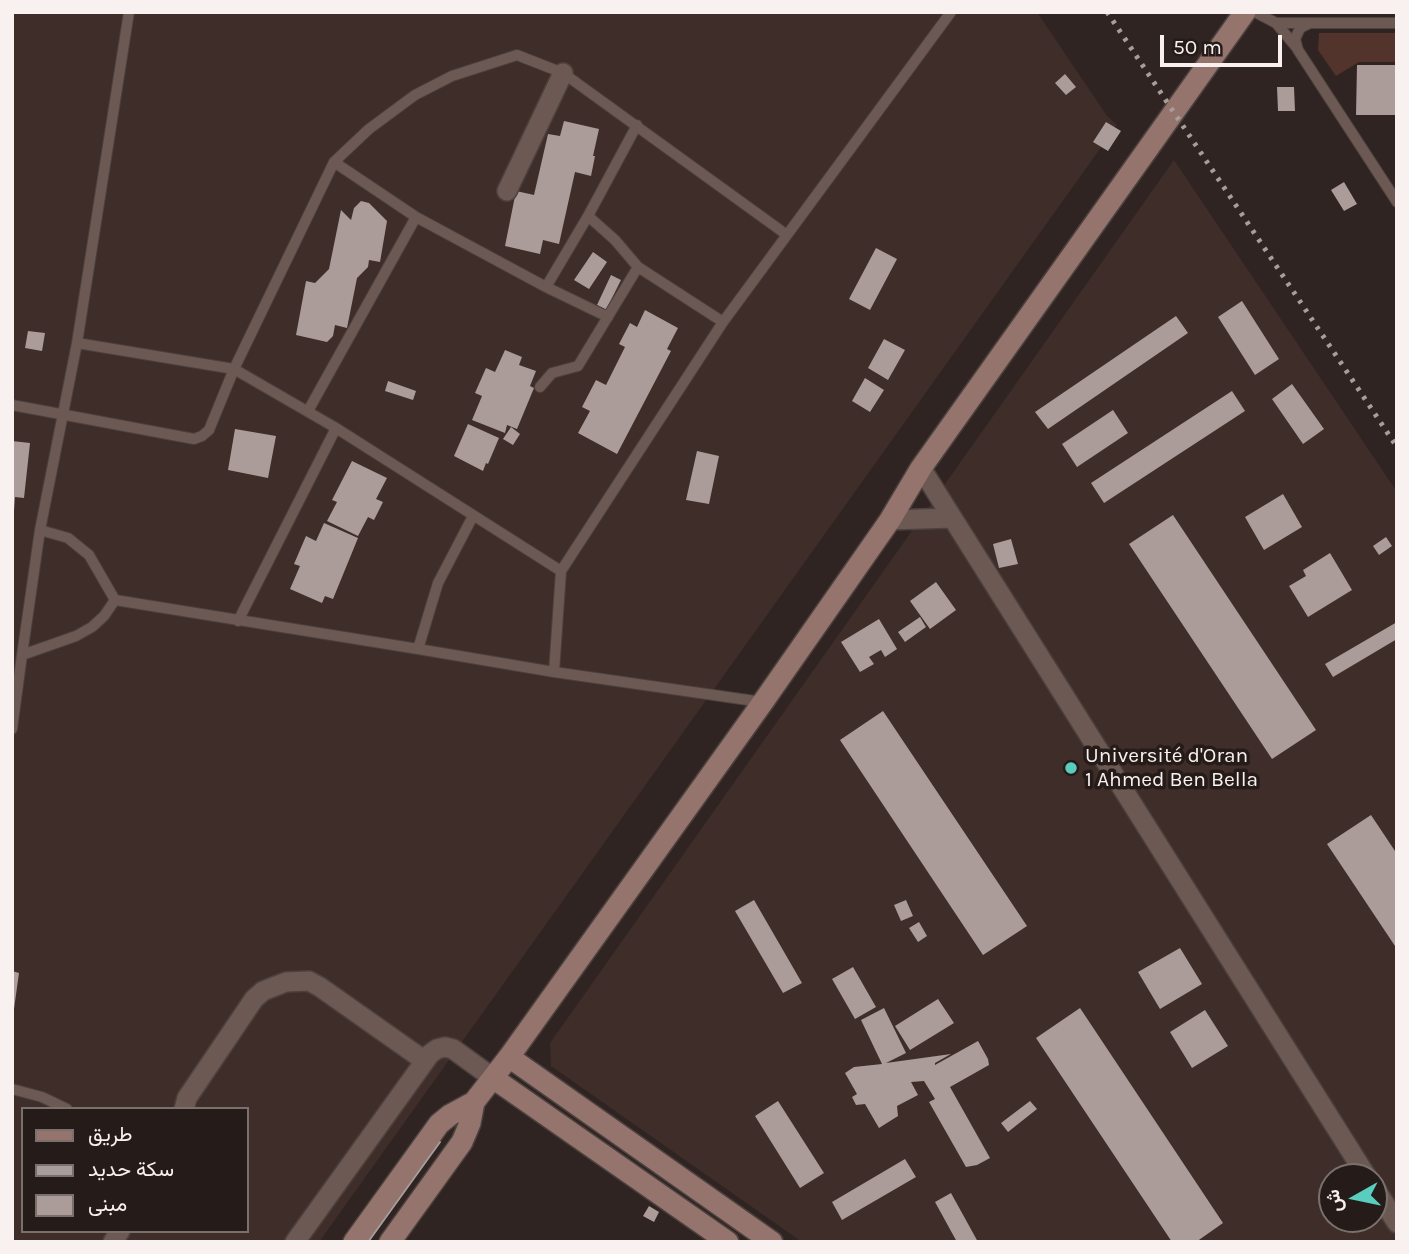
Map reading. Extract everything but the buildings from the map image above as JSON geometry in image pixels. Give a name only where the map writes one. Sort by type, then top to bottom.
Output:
[{"type":"main road","points":[[354,1242],[439,1124],[474,1102],[509,1057],[762,702],[890,520],[921,468],[1245,12]]},
{"type":"main road","points":[[509,1057],[772,1242]]},
{"type":"main road","points":[[493,1079],[729,1242]]},
{"type":"main road","points":[[390,1242],[462,1142],[470,1123],[474,1102]]},
{"type":"street","points":[[506,191],[563,73]]},
{"type":"street","points":[[921,468],[1358,1163]]},
{"type":"street","points":[[890,520],[952,518]]},
{"type":"street","points":[[185,1107],[187,1098],[254,999],[262,991],[286,982],[309,981],[320,987],[425,1061]]},
{"type":"street","points":[[295,1242],[430,1054],[445,1047],[453,1049],[493,1079]]},
{"type":"lane","points":[[12,729],[40,530],[76,343],[129,12]]},
{"type":"lane","points":[[554,672],[561,571],[723,322],[951,12]]},
{"type":"lane","points":[[1255,12],[1276,23],[1298,50],[1397,202]]},
{"type":"lane","points":[[1276,23],[1397,23]]},
{"type":"lane","points":[[1298,50],[1295,39],[1297,33],[1310,23]]},
{"type":"lane","points":[[12,405],[194,439],[202,436],[209,430],[234,369],[334,162],[369,129],[415,95],[452,76],[517,55],[563,73],[787,235]]},
{"type":"lane","points":[[546,288],[636,125]]},
{"type":"lane","points":[[334,162],[416,217],[546,288],[608,317]]},
{"type":"lane","points":[[588,216],[615,240],[638,267],[723,322]]},
{"type":"lane","points":[[308,411],[416,217]]},
{"type":"lane","points":[[540,387],[552,373],[578,366],[638,267]]},
{"type":"lane","points":[[76,343],[234,369],[308,411],[561,571]]},
{"type":"lane","points":[[238,621],[335,428]]},
{"type":"lane","points":[[418,649],[438,583],[472,516]]},
{"type":"lane","points":[[40,530],[68,538],[89,555],[115,600]]},
{"type":"lane","points":[[115,600],[554,672],[762,702]]},
{"type":"lane","points":[[22,655],[76,636],[92,627],[115,600]]},
{"type":"lane","points":[[12,1089],[42,1097],[63,1107]]},
{"type":"shaded area","points":[[12,12],[1037,12],[1107,116],[1117,125],[319,1242],[12,1242]]},
{"type":"shaded area","points":[[1319,33],[1397,33],[1397,62],[1359,62],[1336,76],[1318,50]]},
{"type":"shaded area","name":"Université d'Oran 1 Ahmed Ben Bella","points":[[1174,160],[1397,492],[1397,1242],[802,1242],[551,1066],[550,1043]]},
{"type":"tram line","points":[[368,1242],[440,1142]]},
{"type":"railway","points":[[1107,12],[1397,447]]},
{"type":"place","name":"Université d'Oran 1 Ahmed Ben Bella","points":[[1071,768]]}]
